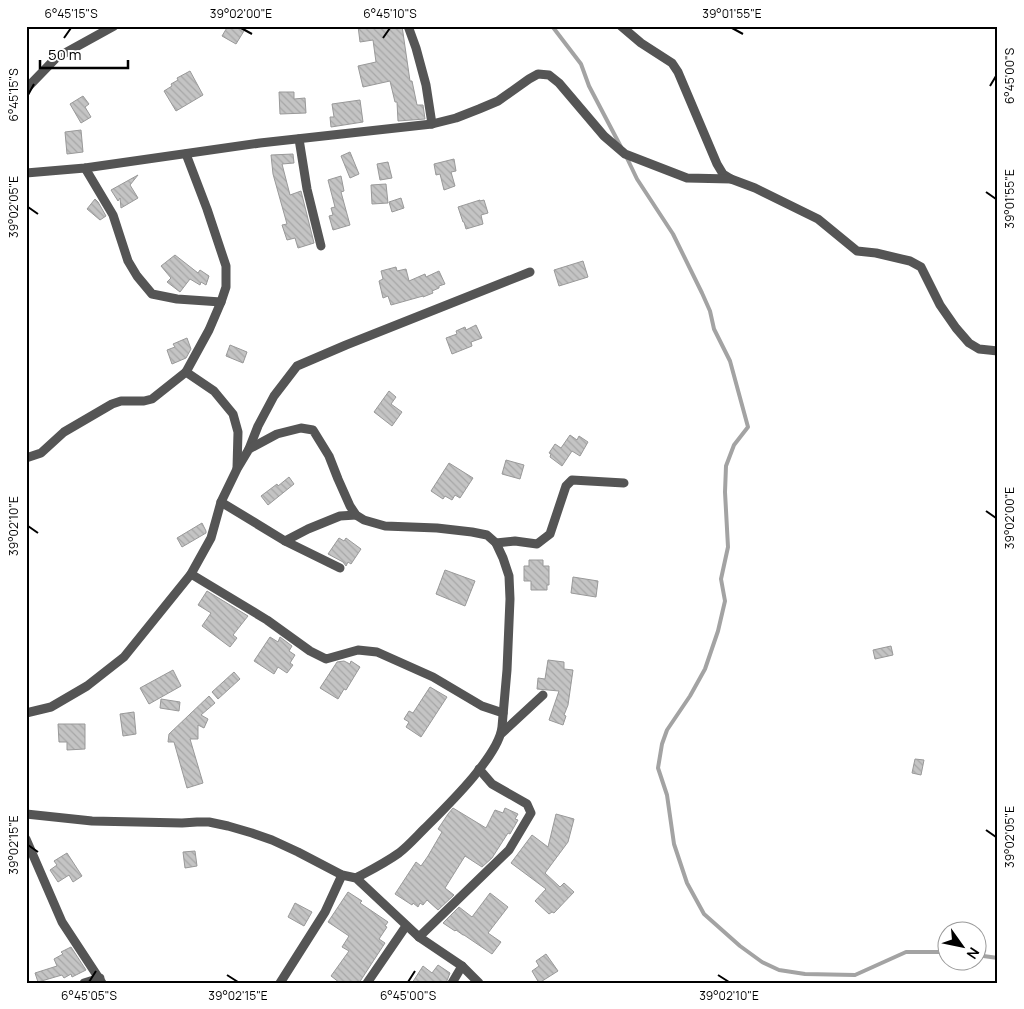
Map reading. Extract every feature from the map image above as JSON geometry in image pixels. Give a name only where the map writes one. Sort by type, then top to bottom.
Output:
[{"type":"street","points":[[26,89],[56,58],[114,26]]},
{"type":"street","points":[[408,26],[426,85],[432,124]]},
{"type":"street","points":[[621,26],[640,43],[672,63],[678,72],[723,174],[818,219],[858,251],[910,261],[921,267],[940,304],[969,343],[979,349],[998,351]]},
{"type":"street","points":[[26,173],[84,168],[260,143],[432,124],[456,118],[498,101],[538,74],[549,75],[560,83],[604,136],[625,154],[686,178],[731,179]]},
{"type":"street","points":[[298,139],[307,189],[321,246]]},
{"type":"street","points":[[26,458],[41,453],[64,432],[112,404],[121,401],[152,399],[186,372],[209,330],[226,287],[226,266],[208,209],[186,154]]},
{"type":"street","points":[[84,168],[113,215],[128,260],[137,276],[152,294],[177,299],[221,302]]},
{"type":"street","points":[[26,713],[50,707],[87,686],[124,658],[191,574],[211,538],[221,502],[237,469],[250,449],[258,426],[274,396],[297,366],[530,272]]},
{"type":"street","points":[[186,372],[214,391],[233,414],[238,432],[237,469]]},
{"type":"street","points":[[250,449],[277,434],[301,428],[313,430],[330,456],[344,494],[356,515],[370,523],[385,526],[436,528],[487,535],[496,543],[509,576],[507,670],[502,733],[496,746],[467,784],[400,852],[356,878]]},
{"type":"street","points":[[496,543],[515,541],[537,544],[550,534],[566,486],[572,480],[624,483]]},
{"type":"street","points":[[221,502],[285,541],[340,568]]},
{"type":"street","points":[[285,541],[340,516],[356,515]]},
{"type":"street","points":[[191,574],[267,620],[310,652],[326,659],[358,650],[376,652],[433,677],[482,706],[503,714]]},
{"type":"street","points":[[502,733],[543,695]]},
{"type":"street","points":[[419,938],[509,850],[531,813],[528,804],[492,784],[479,769]]},
{"type":"street","points":[[26,814],[92,821],[209,822],[252,833],[298,852],[342,875],[356,878],[419,938],[462,966],[479,983]]},
{"type":"street","points":[[26,839],[62,922],[101,981],[84,983]]},
{"type":"street","points":[[280,983],[324,912],[342,875]]},
{"type":"street","points":[[367,983],[406,926]]},
{"type":"street","points":[[452,983],[462,966]]},
{"type":"building","points":[[228,26],[247,26],[236,44],[222,36]]},
{"type":"building","points":[[358,26],[402,26],[410,81],[412,81],[417,105],[423,105],[425,119],[398,121],[397,102],[395,102],[390,81],[363,87],[358,66],[376,62],[373,40],[360,42]]},
{"type":"building","points":[[190,71],[203,95],[176,111],[164,91],[178,80],[177,78]]},
{"type":"building","points":[[279,92],[294,92],[294,99],[305,98],[306,113],[280,114]]},
{"type":"building","points":[[83,96],[89,104],[85,107],[91,117],[81,123],[70,104]]},
{"type":"building","points":[[360,100],[363,122],[331,127],[330,117],[334,117],[332,104]]},
{"type":"building","points":[[81,130],[83,152],[67,154],[65,132]]},
{"type":"building","points":[[350,152],[359,174],[350,178],[341,156]]},
{"type":"building","points":[[293,154],[294,163],[282,164],[290,195],[301,191],[314,243],[298,248],[295,238],[287,240],[282,225],[287,224],[273,174],[271,155]]},
{"type":"building","points":[[454,159],[456,171],[451,172],[455,186],[444,190],[440,174],[436,175],[434,164]]},
{"type":"building","points":[[388,162],[392,178],[380,180],[377,164]]},
{"type":"building","points":[[138,175],[130,185],[138,198],[121,208],[120,198],[118,201],[111,190]]},
{"type":"building","points":[[341,176],[344,191],[341,192],[350,225],[333,230],[329,216],[333,215],[331,208],[335,207],[328,180]]},
{"type":"building","points":[[386,184],[388,203],[372,204],[371,185]]},
{"type":"building","points":[[401,198],[404,208],[392,212],[389,202]]},
{"type":"building","points":[[95,199],[106,216],[100,220],[87,209]]},
{"type":"building","points":[[484,200],[488,213],[481,215],[483,224],[466,229],[458,207]]},
{"type":"building","points":[[175,255],[198,273],[200,270],[209,276],[206,285],[201,282],[200,285],[190,279],[180,292],[167,282],[171,278],[161,266]]},
{"type":"building","points":[[583,261],[588,277],[559,286],[554,270]]},
{"type":"building","points":[[396,267],[397,271],[406,269],[409,281],[425,274],[426,277],[439,271],[445,284],[432,291],[433,293],[423,297],[391,305],[388,296],[383,298],[379,281],[383,279],[381,271]]},
{"type":"building","points":[[476,325],[482,338],[471,342],[472,346],[452,354],[446,338],[457,334],[456,331],[465,327],[466,330]]},
{"type":"building","points":[[187,338],[191,349],[186,358],[172,364],[167,350],[175,347],[173,344]]},
{"type":"building","points":[[230,345],[247,352],[243,363],[226,356]]},
{"type":"building","points":[[389,391],[396,397],[391,404],[402,412],[392,426],[374,412]]},
{"type":"building","points":[[570,435],[577,440],[579,436],[588,442],[580,456],[572,451],[562,466],[550,457],[551,454],[549,453],[555,444],[561,448]]},
{"type":"building","points":[[506,460],[524,465],[520,479],[502,474]]},
{"type":"building","points":[[449,463],[473,478],[460,498],[455,495],[452,500],[445,496],[443,499],[431,491]]},
{"type":"building","points":[[289,477],[294,484],[268,505],[261,496]]},
{"type":"building","points":[[202,523],[206,533],[182,547],[177,538]]},
{"type":"building","points":[[339,538],[344,541],[346,538],[361,549],[351,564],[348,562],[346,566],[343,562],[328,554]]},
{"type":"building","points":[[529,560],[543,560],[543,566],[549,566],[549,585],[547,585],[547,590],[531,590],[531,581],[524,581],[524,566],[529,566]]},
{"type":"building","points":[[445,570],[475,581],[465,606],[436,594]]},
{"type":"building","points":[[573,577],[598,581],[596,597],[571,593]]},
{"type":"building","points":[[207,591],[248,616],[233,635],[237,638],[230,647],[202,626],[211,613],[198,605]]},
{"type":"building","points":[[270,637],[278,642],[280,637],[292,646],[289,651],[295,655],[290,663],[293,665],[287,673],[278,667],[274,674],[254,661]]},
{"type":"building","points":[[891,646],[893,655],[875,659],[873,650]]},
{"type":"building","points":[[548,660],[564,662],[564,669],[573,670],[563,725],[549,720],[559,691],[537,689],[538,678],[545,679]]},
{"type":"building","points":[[344,661],[350,664],[351,661],[360,667],[338,699],[320,688],[337,662]]},
{"type":"building","points":[[173,670],[181,686],[149,704],[140,688]]},
{"type":"building","points":[[234,672],[240,679],[218,699],[212,692]]},
{"type":"building","points":[[430,687],[447,697],[421,737],[406,727],[409,722],[404,719],[409,711],[413,713]]},
{"type":"building","points":[[209,696],[215,703],[201,715],[208,719],[204,728],[198,725],[198,739],[190,739],[203,783],[187,788],[174,742],[168,742],[169,734]]},
{"type":"building","points":[[161,699],[180,702],[179,711],[160,708]]},
{"type":"building","points":[[134,712],[136,734],[123,736],[120,714]]},
{"type":"building","points":[[58,724],[85,724],[85,749],[67,750],[67,742],[59,742]]},
{"type":"building","points":[[915,759],[924,760],[921,775],[912,773]]},
{"type":"building","points":[[453,808],[486,828],[495,810],[503,813],[505,808],[518,814],[515,819],[518,820],[492,858],[482,867],[465,856],[445,888],[454,895],[438,910],[427,900],[423,905],[420,903],[418,907],[413,903],[412,905],[395,894],[416,862],[421,866],[428,856],[442,832],[438,829]]},
{"type":"building","points":[[556,814],[574,819],[568,842],[545,873],[560,887],[564,883],[574,892],[554,913],[549,914],[535,901],[546,889],[511,863],[532,835],[548,847]]},
{"type":"building","points":[[195,851],[197,866],[185,868],[183,852]]},
{"type":"building","points":[[67,853],[82,876],[73,882],[69,875],[58,882],[50,870],[57,865],[54,861]]},
{"type":"building","points":[[348,892],[362,901],[360,903],[388,922],[379,939],[385,943],[359,983],[340,983],[331,976],[349,951],[342,947],[349,936],[328,922]]},
{"type":"building","points":[[490,893],[508,907],[488,933],[501,942],[492,954],[443,923],[459,907],[472,917]]},
{"type":"building","points":[[295,903],[312,912],[304,926],[288,917]]},
{"type":"building","points":[[71,947],[86,970],[72,977],[71,974],[64,978],[62,975],[38,982],[35,973],[57,966],[54,959],[63,954],[61,952]]},
{"type":"building","points":[[546,954],[558,971],[539,983],[532,971],[539,966],[536,961]]},
{"type":"building","points":[[438,965],[450,973],[446,983],[412,983],[423,966],[432,973]]},
{"type":"waterway","points":[[552,26],[581,64],[589,86],[621,147]]},
{"type":"waterway","points":[[626,156],[637,179],[673,234],[702,293],[710,311],[714,329],[730,361],[748,427],[734,445],[726,466],[725,492],[728,547],[721,579],[725,601],[718,631],[705,669],[690,696],[667,730],[662,744],[658,768],[667,795],[674,844],[687,883],[704,914],[740,946],[762,962],[779,970],[805,974],[855,975],[906,952],[936,952]]},
{"type":"waterway","points":[[986,956],[998,958]]}]
